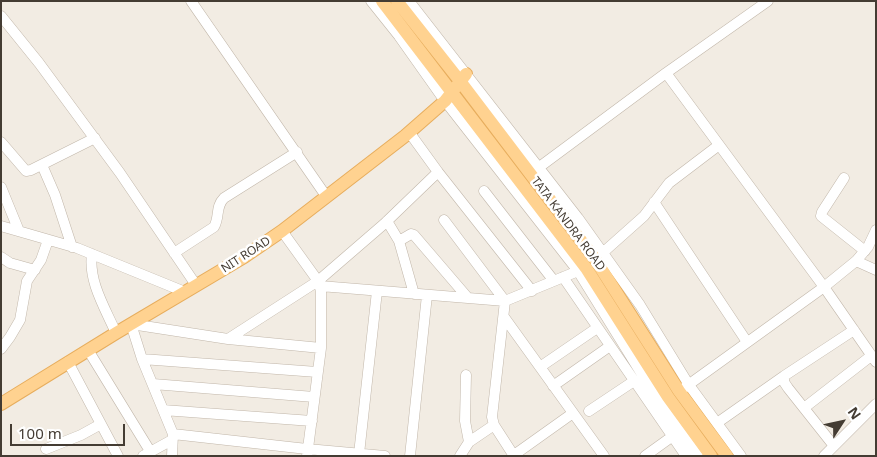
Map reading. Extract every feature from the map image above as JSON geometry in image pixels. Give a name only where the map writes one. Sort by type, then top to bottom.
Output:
[{"type":"main road","name":"TATA KANDRA ROAD","points":[[382,1],[448,96],[590,263],[684,388],[727,456]]},
{"type":"main road","name":"TATA KANDRA ROAD","points":[[397,1],[463,77],[573,221],[590,263],[668,397],[711,456]]},
{"type":"main road","name":"NIT ROAD","points":[[2,401],[244,257],[282,231],[409,132],[448,96],[463,77]]},
{"type":"street","points":[[191,1],[326,196]]},
{"type":"street","points":[[371,1],[448,96]]},
{"type":"street","points":[[409,1],[463,77]]},
{"type":"street","points":[[534,171],[666,72],[768,1]]},
{"type":"street","points":[[1,16],[95,138],[196,285]]},
{"type":"street","points":[[666,72],[824,287],[873,359],[804,408]]},
{"type":"street","points":[[409,132],[438,172],[532,290]]},
{"type":"street","points":[[1,142],[26,171],[95,138]]},
{"type":"street","points":[[319,283],[377,291],[504,301],[559,279],[590,263],[644,216],[669,183],[719,145]]},
{"type":"street","points":[[174,253],[214,227],[218,206],[224,198],[297,152]]},
{"type":"street","points":[[42,165],[56,195],[72,247]]},
{"type":"street","points":[[228,339],[319,283],[438,172]]},
{"type":"street","points":[[844,178],[821,216],[865,251]]},
{"type":"street","points":[[1,187],[18,231]]},
{"type":"street","points":[[484,191],[559,279],[597,328],[634,381],[676,434],[698,456]]},
{"type":"street","points":[[654,202],[747,342]]},
{"type":"street","points":[[444,220],[504,301],[504,317],[492,417],[494,425],[514,456],[573,413]]},
{"type":"street","points":[[387,221],[399,241],[414,294]]},
{"type":"street","points":[[1,226],[92,254],[185,292]]},
{"type":"street","points":[[741,456],[717,423],[684,388],[824,287],[856,261],[865,251],[876,230]]},
{"type":"street","points":[[282,231],[319,283],[321,348],[307,453]]},
{"type":"street","points":[[399,241],[411,234],[414,235],[468,298]]},
{"type":"street","points":[[1,349],[5,338],[20,320],[27,281],[41,260],[48,240]]},
{"type":"street","points":[[92,254],[92,276],[116,333]]},
{"type":"street","points":[[1,257],[10,263],[35,270]]},
{"type":"street","points":[[856,261],[876,270]]},
{"type":"street","points":[[590,263],[686,456]]},
{"type":"street","points":[[359,454],[377,291]]},
{"type":"street","points":[[410,456],[426,295]]},
{"type":"street","points":[[504,317],[604,456]]},
{"type":"street","points":[[172,456],[172,437],[153,384],[142,360],[131,324],[228,339],[321,348]]},
{"type":"street","points":[[540,367],[597,328]]},
{"type":"street","points":[[717,423],[854,330]]},
{"type":"street","points":[[553,386],[610,346]]},
{"type":"street","points":[[88,350],[147,454],[172,437],[307,453],[385,456]]},
{"type":"street","points":[[142,360],[317,372]]},
{"type":"street","points":[[68,362],[118,456]]},
{"type":"street","points":[[466,375],[464,421],[469,442]]},
{"type":"street","points":[[784,376],[784,382],[788,388],[834,446]]},
{"type":"street","points":[[589,411],[634,381]]},
{"type":"street","points":[[153,384],[314,397]]},
{"type":"street","points":[[824,456],[876,404]]},
{"type":"street","points":[[163,410],[312,421]]},
{"type":"street","points":[[46,449],[81,435],[101,424]]},
{"type":"street","points":[[460,456],[469,442],[494,425]]},
{"type":"street","points":[[645,456],[676,434]]}]
